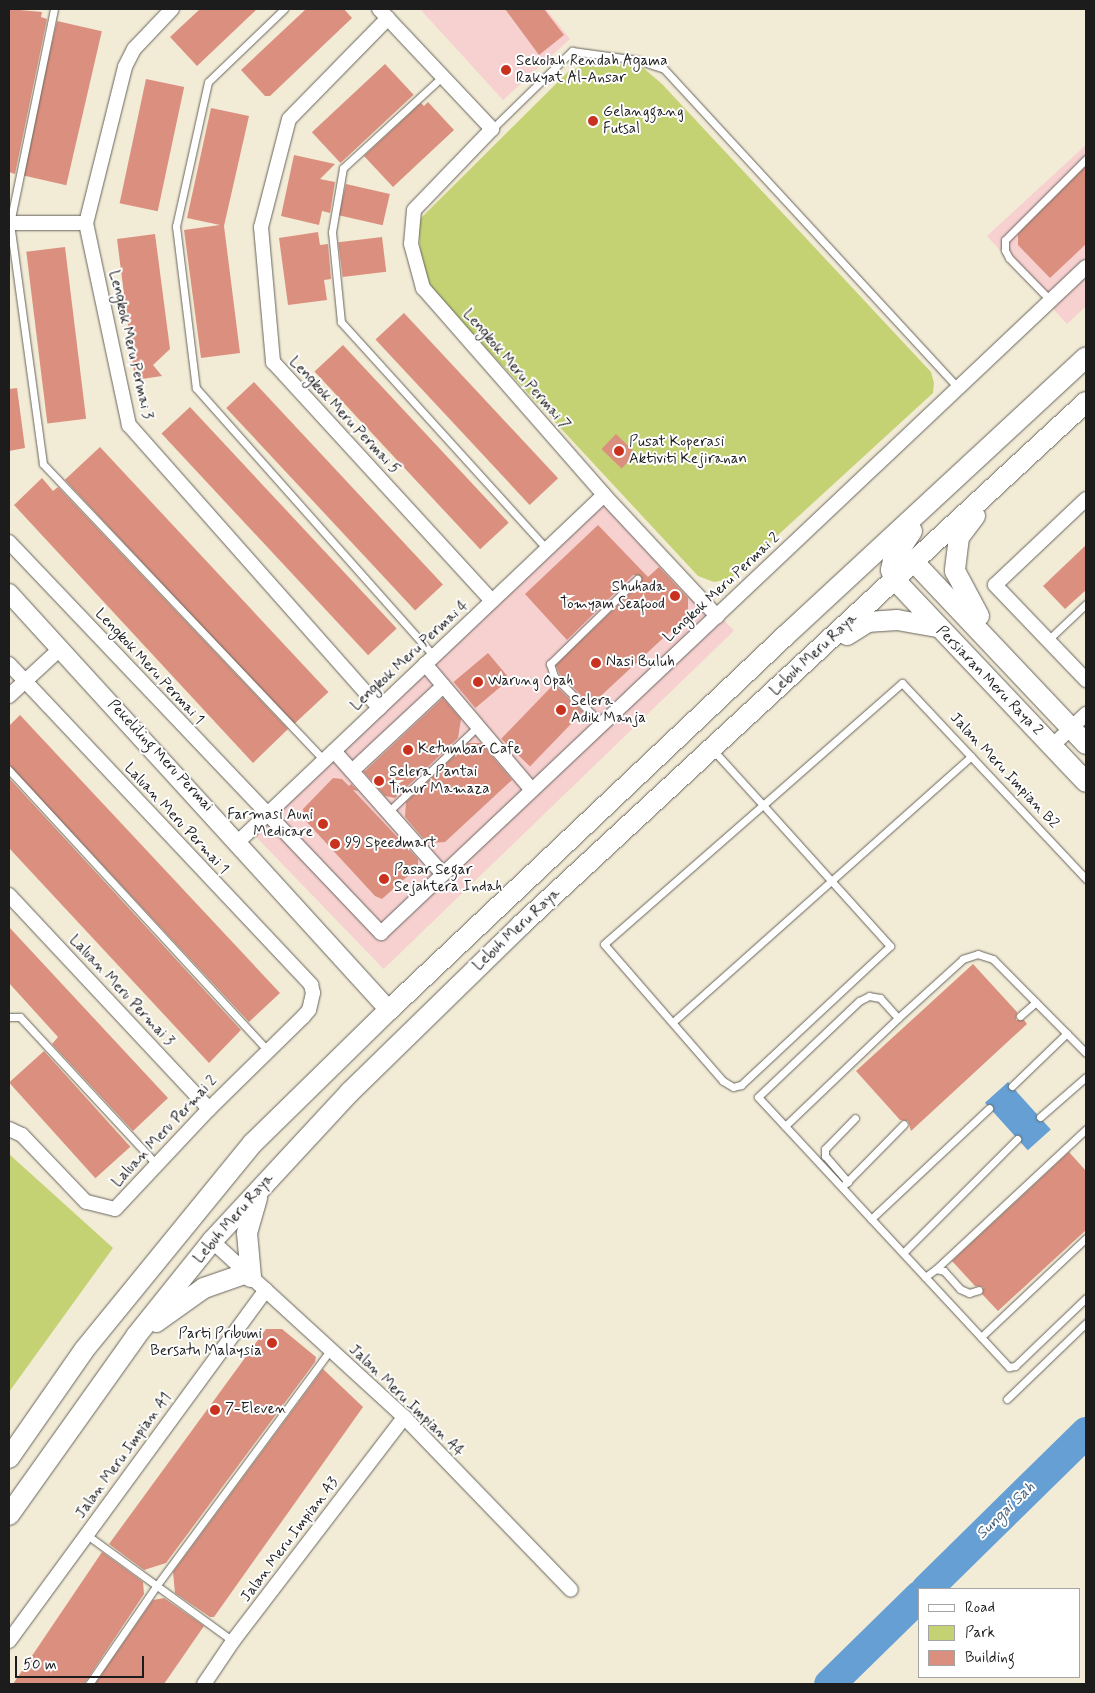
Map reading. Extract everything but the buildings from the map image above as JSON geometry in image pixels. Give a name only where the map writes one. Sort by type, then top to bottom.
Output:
[{"type":"main road","name":"Lebuh Meru Raya","points":[[9,1458],[84,1350],[210,1193],[253,1143],[389,1010],[785,636],[1086,357]]},
{"type":"main road","name":"Lebuh Meru Raya","points":[[9,1515],[136,1336],[212,1241],[350,1092],[514,932],[822,650],[900,566],[1086,402]]},
{"type":"main road","points":[[993,644],[954,571],[954,555],[959,537],[1012,469]]},
{"type":"main road","points":[[785,636],[860,579],[900,566],[948,486]]},
{"type":"main road","name":"Persiaran Meru Raya 2","points":[[900,566],[938,627],[1086,782]]},
{"type":"main road","name":"Persiaran Meru Raya 2","points":[[900,566],[993,644],[1086,744]]},
{"type":"main road","points":[[822,650],[868,622],[897,620],[938,627]]},
{"type":"main road","points":[[136,1336],[204,1288],[249,1275],[247,1233],[259,1190]]},
{"type":"street","name":"Lengkok Meru Permai 3","points":[[172,9],[134,49],[125,67],[86,224],[129,425],[378,708]]},
{"type":"street","points":[[384,13],[492,129]]},
{"type":"street","name":"Lengkok Meru Permai 5","points":[[384,13],[289,119],[261,227],[273,362],[492,601]]},
{"type":"street","name":"Lengkok Meru Permai 7","points":[[492,129],[414,210],[410,236],[416,272],[423,288],[604,495],[716,616]]},
{"type":"street","points":[[10,223],[86,224]]},
{"type":"street","name":"Lengkok Meru Permai 2","points":[[266,815],[381,933],[1086,268]]},
{"type":"street","name":"Lengkok Meru Permai 4","points":[[239,841],[604,495]]},
{"type":"street","points":[[1086,500],[995,585],[1086,680]]},
{"type":"street","name":"Lengkok Meru Permai 1","points":[[9,542],[266,815]]},
{"type":"street","name":"Pekeliling Meru Permai","points":[[9,593],[239,841],[389,1010]]},
{"type":"street","points":[[9,696],[60,649]]},
{"type":"street","points":[[429,660],[443,686],[532,790]]},
{"type":"street","name":"Laluan Meru Permai 1","points":[[9,664],[311,986],[312,1000]]},
{"type":"street","points":[[352,771],[443,686]]},
{"type":"street","points":[[1052,746],[1086,714]]},
{"type":"street","points":[[334,750],[443,874]]},
{"type":"street","name":"Laluan Meru Permai 3","points":[[9,897],[208,1109]]},
{"type":"street","name":"Laluan Meru Permai 2","points":[[9,1129],[22,1135],[86,1202],[104,1208],[115,1209],[208,1109],[303,1017],[312,1000]]},
{"type":"street","name":"Jalan Meru Impian A4","points":[[212,1241],[404,1417],[571,1590]]},
{"type":"street","name":"Jalan Meru Impian A1","points":[[9,1640],[266,1290]]},
{"type":"street","name":"Jalan Meru Impian A3","points":[[204,1684],[233,1641],[404,1417]]},
{"type":"lane","points":[[54,9],[10,223],[43,464],[324,760]]},
{"type":"lane","points":[[284,9],[208,82],[176,226],[196,388],[429,660]]},
{"type":"lane","points":[[492,129],[572,51],[637,60],[664,69],[959,389]]},
{"type":"lane","points":[[443,76],[342,168],[332,232],[341,322],[547,548]]},
{"type":"lane","points":[[1050,301],[1009,258],[1005,240],[1086,159]]},
{"type":"lane","points":[[602,724],[554,676],[550,664],[638,579]]},
{"type":"lane","points":[[1048,640],[1086,604]]},
{"type":"lane","name":"Jalan Meru Impian B2","points":[[763,805],[902,683],[1086,879]]},
{"type":"lane","points":[[388,812],[478,726]]},
{"type":"lane","points":[[713,750],[763,805],[830,880],[890,946],[741,1085],[733,1087],[723,1081],[674,1021],[604,944],[763,805]]},
{"type":"lane","points":[[674,1021],[971,756]]},
{"type":"lane","points":[[9,770],[267,1050]]},
{"type":"lane","points":[[785,1126],[963,959],[978,954],[993,959],[1086,1054]]},
{"type":"lane","points":[[898,1018],[880,998],[870,996],[859,1001],[758,1097],[981,1337],[1013,1367],[1086,1298]]},
{"type":"lane","points":[[1020,1016],[1036,1002]]},
{"type":"lane","points":[[9,1017],[20,1017],[157,1165]]},
{"type":"lane","points":[[1012,1086],[1067,1033]]},
{"type":"lane","points":[[1040,1117],[1086,1077]]},
{"type":"lane","points":[[871,1218],[989,1108]]},
{"type":"lane","points":[[848,1182],[825,1156],[825,1149],[856,1118]]},
{"type":"lane","points":[[842,1187],[904,1124]]},
{"type":"lane","points":[[925,1277],[936,1269],[1086,1129]]},
{"type":"lane","points":[[904,1252],[1017,1138]]},
{"type":"lane","points":[[981,1337],[1086,1238]]},
{"type":"lane","points":[[936,1269],[944,1270],[960,1289],[969,1292],[979,1290]]},
{"type":"lane","points":[[1007,1399],[1086,1323]]},
{"type":"lane","points":[[89,1684],[157,1585],[330,1350]]},
{"type":"lane","points":[[87,1534],[233,1641]]},
{"type":"shaded area","name":"Sekolah Rendah Agama Rakyat Al-Ansar","points":[[420,9],[546,9],[570,39],[503,100]]},
{"type":"shaded area","points":[[1086,145],[1086,306],[1067,324],[987,236]]},
{"type":"shaded area","points":[[602,494],[734,631],[384,969],[252,832]]},
{"type":"green space","points":[[595,61],[641,66],[662,84],[931,372],[934,383],[933,393],[730,579],[714,582],[698,576],[434,292],[422,268],[418,221],[569,71]]},
{"type":"green space","points":[[9,1154],[113,1248],[9,1392]]},
{"type":"water","points":[[1008,1082],[1051,1130],[1028,1150],[985,1103]]},
{"type":"waterway","name":"Sungai Sah","points":[[927,1588],[1086,1432]]},
{"type":"waterway","name":"Sungai Sah","points":[[829,1684],[918,1597]]},
{"type":"place","name":"Sekolah Rendah Agama Rakyat Al-Ansar","points":[[506,70]]},
{"type":"place","name":"Gelanggang Futsal","points":[[593,121]]},
{"type":"place","name":"Pusat Koperasi Aktiviti Kejiranan","points":[[619,451]]},
{"type":"place","name":"Shuhada Tomyam Seafood","points":[[675,596]]},
{"type":"place","name":"Nasi Buluh","points":[[596,663]]},
{"type":"place","name":"Warung Opah","points":[[478,682]]},
{"type":"place","name":"Selera Adik Manja","points":[[561,710]]},
{"type":"place","name":"Ketumbar Cafe","points":[[408,750]]},
{"type":"place","name":"Selera Pantai Timur Mamaza","points":[[379,781]]},
{"type":"place","name":"Farmasi Auni Medicare","points":[[323,824]]},
{"type":"place","name":"99 Speedmart","points":[[335,844]]},
{"type":"place","name":"Pasar Segar Sejahtera Indah","points":[[384,879]]},
{"type":"place","name":"Parti Pribumi Bersatu Malaysia","points":[[272,1343]]},
{"type":"place","name":"7-Eleven","points":[[215,1410]]}]
